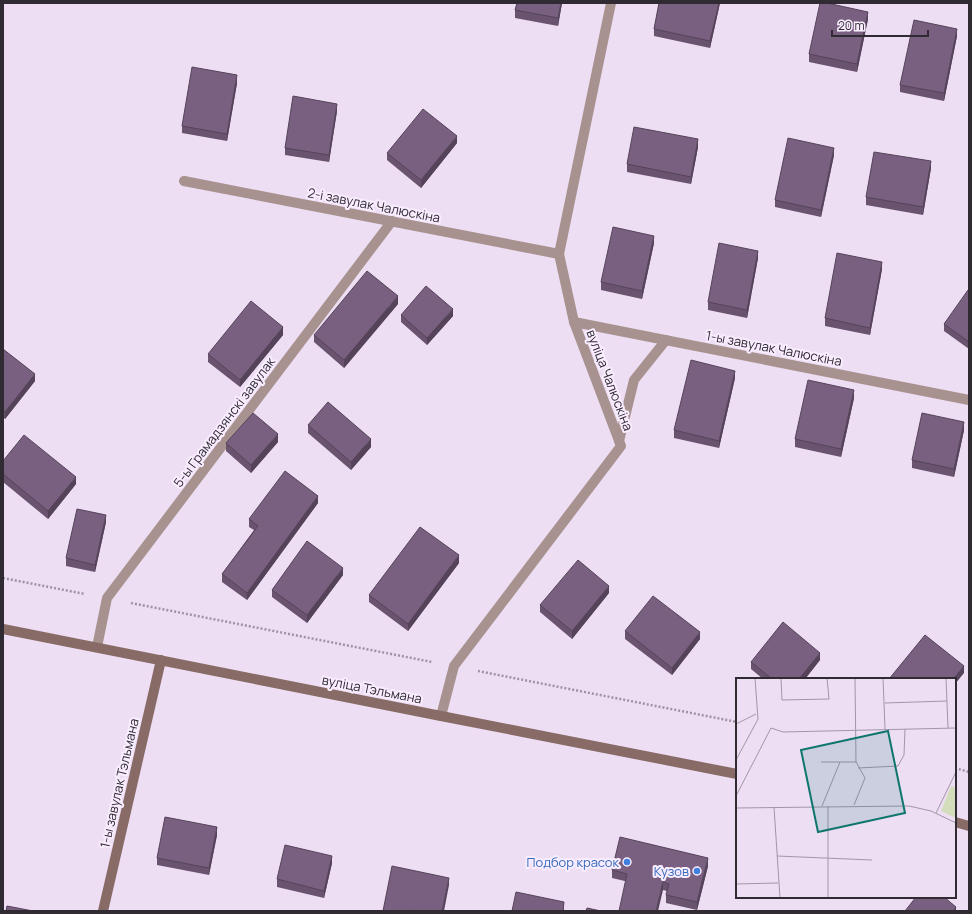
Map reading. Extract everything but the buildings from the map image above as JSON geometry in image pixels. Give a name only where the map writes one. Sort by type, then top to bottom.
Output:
[{"type":"main road","name":"вуліца Тэльмана","points":[[3,629],[736,774]]},
{"type":"main road","name":"1-ы завулак Тэльмана","points":[[103,911],[161,660]]},
{"type":"main road","points":[[956,822],[969,826]]},
{"type":"street","name":"вуліца Чалюскіна","points":[[441,716],[454,666],[621,446],[574,322],[559,254],[611,3]]},
{"type":"street","name":"2-і завулак Чалюскіна","points":[[184,181],[559,254]]},
{"type":"street","name":"5-ы Грамадзянскі завулак","points":[[97,647],[107,598],[392,221]]},
{"type":"street","name":"1-ы завулак Чалюскіна","points":[[574,322],[969,400]]},
{"type":"street","points":[[619,441],[634,380],[666,340]]},
{"type":"path","points":[[3,578],[736,722]]},
{"type":"path","points":[[956,768],[969,772]]},
{"type":"place","name":"Подбор красок","points":[[627,862]]},
{"type":"place","name":"Кузов","points":[[697,871]]}]
